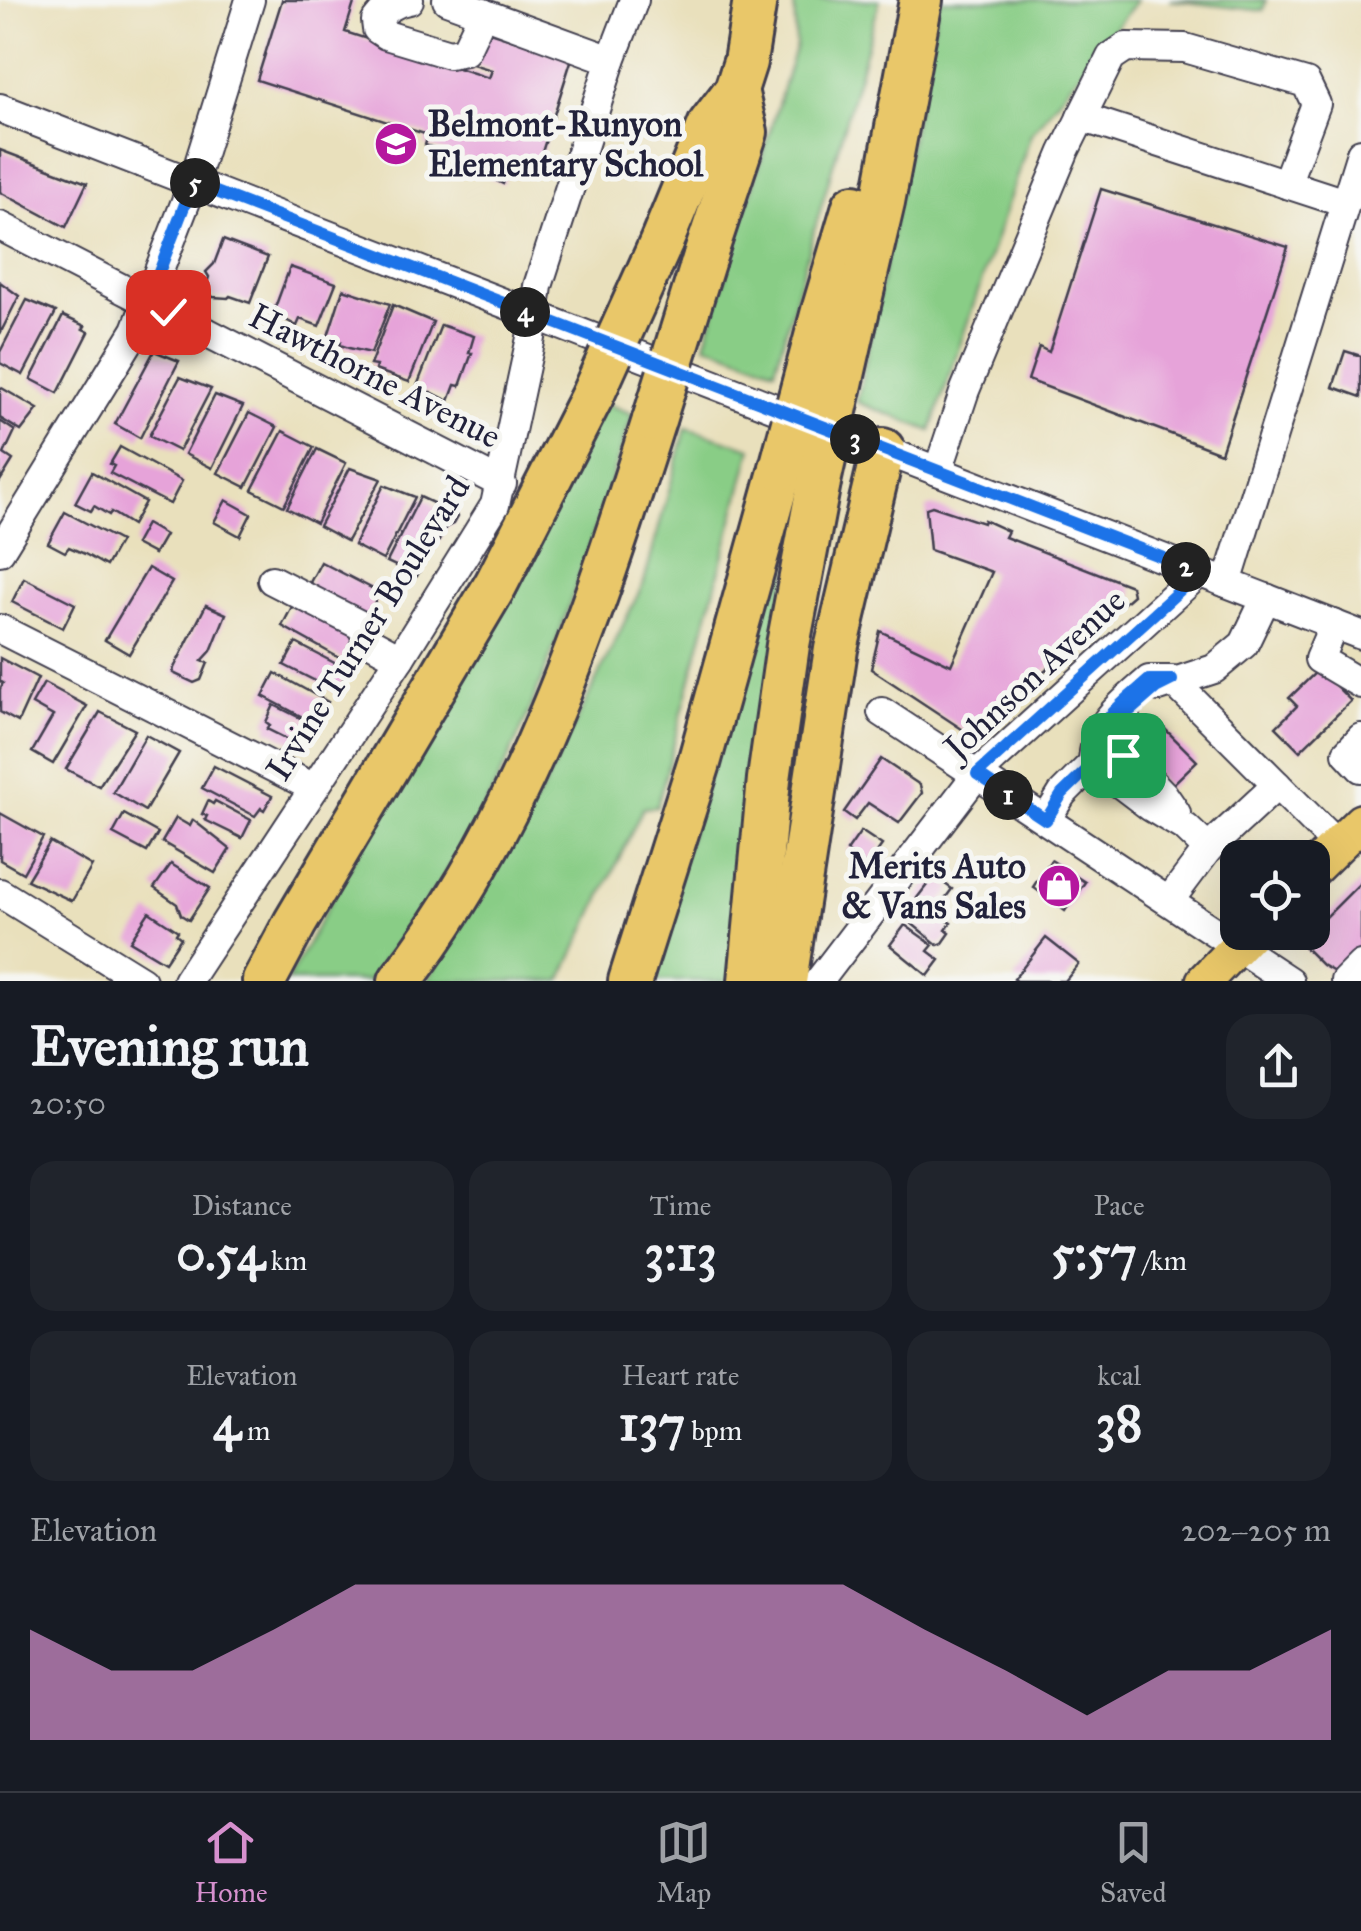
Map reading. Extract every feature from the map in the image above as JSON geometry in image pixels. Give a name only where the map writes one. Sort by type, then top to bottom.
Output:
[{"type":"highway","points":[[264,981],[496,584],[592,396],[710,124],[736,90],[756,0]]},
{"type":"highway","points":[[630,981],[694,780],[800,475],[839,316],[850,220],[904,0]]},
{"type":"highway","points":[[839,316],[883,202],[921,0]]},
{"type":"highway","points":[[400,981],[438,930],[475,868],[541,734],[592,612],[746,132],[736,90]]},
{"type":"highway","points":[[785,981],[841,620],[883,450]]},
{"type":"highway","points":[[750,981],[769,779],[791,630],[800,475]]},
{"type":"main road","points":[[1330,852],[1349,833]]},
{"type":"main road","points":[[1204,981],[1234,950]]},
{"type":"street","points":[[0,552],[136,330],[193,183],[250,0]]},
{"type":"street","points":[[409,0],[382,12],[376,21],[377,28],[386,35],[449,54],[465,52],[482,13]]},
{"type":"street","points":[[447,0],[611,60]]},
{"type":"street","name":"Irvine Turner Boulevard","points":[[188,981],[400,658],[494,505],[502,484],[538,286],[634,0]]},
{"type":"street","points":[[938,471],[965,390],[1111,56],[1126,47],[1185,48],[1306,83],[1316,104],[1286,184]]},
{"type":"street","points":[[0,108],[1361,635]]},
{"type":"street","points":[[1081,118],[1345,203]]},
{"type":"street","points":[[1227,583],[1361,153]]},
{"type":"street","name":"Hawthorne Avenue","points":[[0,226],[502,484]]},
{"type":"street","name":"Johnson Avenue","points":[[819,981],[977,774],[1200,572]]},
{"type":"street","points":[[272,580],[362,626],[367,640],[400,658]]},
{"type":"street","points":[[1208,849],[1115,744],[1113,734],[1122,717],[1156,688],[1214,668],[1244,644],[1266,598]]},
{"type":"street","points":[[1334,624],[1319,660],[1361,684]]},
{"type":"street","points":[[0,628],[314,788]]},
{"type":"street","points":[[1046,820],[1062,794],[1094,763],[1094,749],[1104,720],[1149,680],[1172,680],[1277,784],[1349,833]]},
{"type":"street","points":[[882,712],[1169,901],[1220,927]]},
{"type":"street","points":[[1361,738],[1346,754],[1361,768]]},
{"type":"street","points":[[1094,763],[1151,807],[1186,828]]},
{"type":"street","points":[[1169,901],[1208,849],[1277,784]]},
{"type":"street","points":[[0,893],[142,981]]},
{"type":"street","points":[[1256,950],[1288,981]]},
{"type":"street","points":[[1345,981],[1361,965]]},
{"type":"green space","points":[[794,0],[880,0],[775,369],[705,344],[796,45]]},
{"type":"green space","points":[[939,0],[1137,0],[1031,134],[931,431],[857,402]]},
{"type":"green space","points":[[1169,0],[1266,0],[1263,11]]},
{"type":"green space","points":[[604,403],[633,414],[553,651],[477,822],[445,875],[369,981],[287,981]]},
{"type":"green space","points":[[686,428],[752,448],[657,807],[643,808],[561,981],[427,981],[543,789],[644,582]]},
{"type":"green space","points":[[800,475],[732,981],[645,981]]},
{"type":"building","points":[[282,0],[355,0],[345,32],[489,78],[492,70],[472,64],[483,30],[554,53],[573,55],[537,168],[510,160],[503,184],[471,168],[473,162],[425,145],[428,135],[257,80]]},
{"type":"building","points":[[0,150],[87,183],[66,227],[0,192]]},
{"type":"building","points":[[1101,189],[1288,247],[1221,453],[1028,380],[1039,347],[1049,352]]},
{"type":"building","points":[[223,240],[268,257],[250,303],[230,296],[213,297],[205,290],[209,277],[206,272],[214,264]]},
{"type":"building","points":[[290,267],[336,283],[319,326],[300,319],[297,326],[273,313]]},
{"type":"building","points":[[0,282],[19,296],[0,334]]},
{"type":"building","points":[[343,289],[390,304],[371,353],[340,345],[328,336]]},
{"type":"building","points":[[27,300],[56,312],[23,375],[0,363],[0,352]]},
{"type":"building","points":[[393,305],[433,322],[409,382],[370,365]]},
{"type":"building","points":[[63,316],[85,326],[83,329],[89,332],[58,393],[31,379]]},
{"type":"building","points":[[441,325],[474,336],[460,386],[455,385],[449,401],[431,392],[421,392],[417,386]]},
{"type":"building","points":[[154,351],[179,361],[140,438],[115,424]]},
{"type":"building","points":[[1345,351],[1361,356],[1361,397],[1333,387]]},
{"type":"building","points":[[180,377],[211,389],[179,451],[149,436]]},
{"type":"building","points":[[0,387],[38,409],[21,431],[0,418]]},
{"type":"building","points":[[215,395],[243,406],[212,468],[185,454]]},
{"type":"building","points":[[249,413],[277,427],[246,487],[218,473]]},
{"type":"building","points":[[0,421],[15,431],[4,454],[13,460],[0,481]]},
{"type":"building","points":[[283,431],[314,447],[284,506],[252,490]]},
{"type":"building","points":[[120,447],[182,481],[170,504],[110,473],[114,466],[110,464]]},
{"type":"building","points":[[317,449],[346,463],[316,523],[287,508]]},
{"type":"building","points":[[350,468],[381,479],[347,541],[319,526]]},
{"type":"building","points":[[92,472],[145,502],[132,525],[111,512],[109,515],[94,506],[91,511],[75,503]]},
{"type":"building","points":[[384,485],[415,497],[383,560],[354,545]]},
{"type":"building","points":[[420,497],[435,508],[445,503],[453,507],[457,517],[439,541],[436,539],[417,576],[387,562]]},
{"type":"building","points":[[226,500],[251,514],[240,536],[214,522]]},
{"type":"building","points":[[932,506],[983,523],[984,520],[1008,531],[1005,537],[1131,586],[1133,595],[971,735],[871,669],[880,631],[951,665],[992,572],[930,550],[926,508]]},
{"type":"building","points":[[65,512],[120,541],[106,566],[69,547],[65,552],[48,543]]},
{"type":"building","points":[[146,524],[165,535],[154,554],[135,544]]},
{"type":"building","points":[[321,562],[379,592],[367,621],[307,588]]},
{"type":"building","points":[[148,568],[172,582],[129,654],[105,640]]},
{"type":"building","points":[[24,578],[75,604],[63,628],[12,602]]},
{"type":"building","points":[[296,599],[355,631],[343,660],[282,626]]},
{"type":"building","points":[[206,605],[226,614],[211,651],[202,661],[208,663],[201,680],[194,683],[173,673]]},
{"type":"building","points":[[296,643],[348,670],[337,692],[284,665]]},
{"type":"building","points":[[0,658],[38,678],[18,722],[0,712]]},
{"type":"building","points":[[1319,669],[1351,701],[1300,751],[1276,727],[1297,706],[1289,698]]},
{"type":"building","points":[[275,673],[328,702],[316,724],[263,696]]},
{"type":"building","points":[[44,683],[87,706],[53,764],[32,752],[53,716],[32,704]]},
{"type":"building","points":[[274,705],[312,724],[301,746],[267,729]]},
{"type":"building","points":[[100,712],[135,730],[99,786],[66,769]]},
{"type":"building","points":[[1157,721],[1197,761],[1168,789],[1125,740],[1140,726],[1145,731]]},
{"type":"building","points":[[146,735],[179,753],[145,811],[113,792]]},
{"type":"building","points":[[881,759],[920,785],[922,793],[899,823],[868,803],[855,820],[844,812]]},
{"type":"building","points":[[214,766],[272,796],[264,810],[261,808],[255,816],[202,788]]},
{"type":"building","points":[[208,801],[251,820],[242,838],[205,820],[207,816],[202,814]]},
{"type":"building","points":[[0,813],[43,837],[23,873],[0,860]]},
{"type":"building","points":[[124,814],[158,833],[147,852],[113,834]]},
{"type":"building","points":[[176,818],[190,826],[193,820],[230,849],[215,873],[162,842]]},
{"type":"building","points":[[861,831],[882,845],[867,866],[847,851]]},
{"type":"building","points":[[50,842],[92,866],[72,901],[27,880]]},
{"type":"building","points":[[1051,860],[1085,882],[1065,911],[1033,887]]},
{"type":"building","points":[[171,864],[210,888],[189,920],[181,915],[177,904],[154,888]]},
{"type":"building","points":[[934,876],[952,889],[935,912],[951,923],[946,930],[950,933],[938,945],[905,918],[917,902],[923,902],[917,898]]},
{"type":"building","points":[[1361,882],[1361,949],[1336,973],[1307,950],[1330,950],[1330,913]]},
{"type":"building","points":[[149,912],[178,931],[176,934],[181,938],[165,962],[130,941]]},
{"type":"building","points":[[905,925],[933,945],[928,951],[940,960],[928,976],[890,945]]},
{"type":"building","points":[[1046,938],[1079,964],[1065,981],[1014,979]]},
{"type":"place","name":"Belmont-Runyon Elementary School","points":[[396,144]]},
{"type":"place","name":"Merits Auto & Vans Sales","points":[[1059,886]]},
{"type":"route","points":[[168,312],[148,301],[193,183],[1200,572],[977,774],[1046,820],[1062,794],[1094,763],[1094,749],[1104,720],[1149,680],[1172,680],[1156,688],[1116,723],[1115,744],[1123,755]]}]
